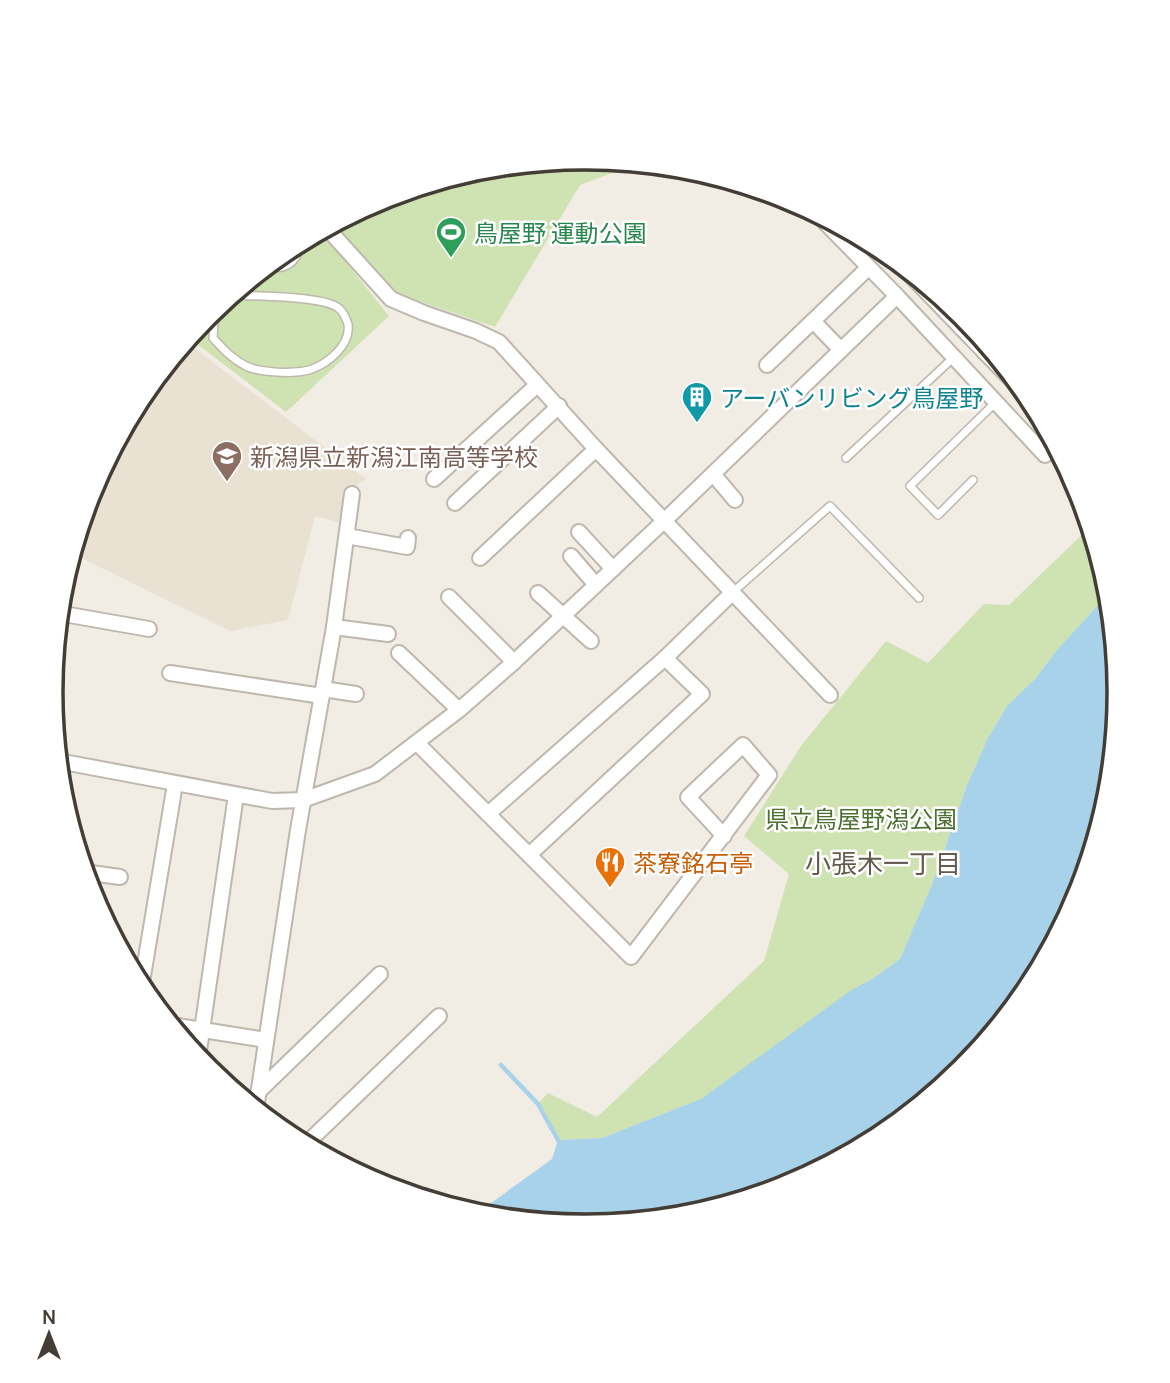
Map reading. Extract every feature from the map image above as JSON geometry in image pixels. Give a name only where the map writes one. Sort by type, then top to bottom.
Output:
[{"type":"street","points":[[835,233],[1045,455]]},
{"type":"street","points":[[333,234],[391,299],[499,342],[596,449],[830,695]]},
{"type":"street","points":[[767,365],[868,268]]},
{"type":"street","points":[[68,763],[272,801],[303,800],[375,774],[459,710],[514,662],[897,296]]},
{"type":"street","points":[[813,321],[841,350]]},
{"type":"street","points":[[434,478],[537,385]]},
{"type":"street","points":[[455,503],[559,406]]},
{"type":"street","points":[[481,558],[596,449]]},
{"type":"street","points":[[713,474],[735,500]]},
{"type":"street","points":[[257,1098],[303,800],[334,627],[352,494]]},
{"type":"street","points":[[579,532],[613,569]]},
{"type":"street","points":[[347,536],[407,547],[408,538]]},
{"type":"street","points":[[571,556],[596,585]]},
{"type":"street","points":[[488,814],[665,658],[733,592]]},
{"type":"street","points":[[538,593],[591,641]]},
{"type":"street","points":[[449,597],[514,662]]},
{"type":"street","points":[[68,615],[149,629]]},
{"type":"street","points":[[334,627],[388,634]]},
{"type":"street","points":[[399,653],[459,710]]},
{"type":"street","points":[[529,855],[702,694],[665,658]]},
{"type":"street","points":[[170,673],[322,693],[356,694]]},
{"type":"street","points":[[417,743],[631,957],[724,836],[769,775],[743,745],[688,797],[724,836]]},
{"type":"street","points":[[144,970],[175,784]]},
{"type":"street","points":[[200,1044],[236,795]]},
{"type":"street","points":[[97,874],[120,877]]},
{"type":"street","points":[[258,1093],[380,974]]},
{"type":"street","points":[[312,1137],[439,1016]]},
{"type":"street","points":[[186,1027],[266,1040]]},
{"type":"lane","points":[[281,267],[297,256]]},
{"type":"lane","points":[[214,324],[213,338],[230,356],[248,367],[285,372],[308,370],[327,360],[345,344],[348,328],[346,318],[339,307],[323,301],[245,296]]},
{"type":"lane","points":[[846,458],[953,358]]},
{"type":"lane","points":[[973,480],[938,515],[910,486],[996,402]]},
{"type":"lane","points":[[733,592],[830,506],[919,598]]},
{"type":"shaded area","name":"新潟県立新潟江南高等学校","points":[[193,347],[366,479],[347,492],[342,523],[315,516],[288,620],[230,631],[81,558],[103,492],[133,430],[151,401]]},
{"type":"green space","name":"鳥屋野 運動公園","points":[[617,171],[580,185],[495,327],[398,294],[340,230],[385,209],[450,187],[517,174]]},
{"type":"green space","points":[[326,238],[389,316],[286,412],[196,343],[216,322],[267,277]]},
{"type":"green space","name":"県立鳥屋野潟公園","points":[[1082,534],[1099,604],[1057,650],[1035,679],[1007,706],[988,738],[967,785],[933,882],[900,959],[701,1099],[602,1138],[558,1140],[538,1104],[548,1093],[597,1117],[764,961],[789,874],[744,836],[801,746],[886,641],[928,663],[984,604],[1009,605]]},
{"type":"water","points":[[1099,604],[1106,657],[1106,726],[1103,760],[1089,827],[1067,891],[1037,953],[999,1009],[954,1061],[903,1106],[875,1126],[816,1160],[753,1186],[687,1203],[619,1212],[551,1212],[490,1204],[552,1159],[558,1140],[602,1138],[701,1099],[850,991],[900,959],[933,882],[967,785],[988,738],[1007,706],[1035,679],[1057,650]]},
{"type":"waterway","points":[[501,1065],[538,1104],[558,1140]]},
{"type":"place","name":"鳥屋野 運動公園","points":[[451,259]]},
{"type":"place","name":"アーバンリビング鳥屋野","points":[[697,424]]},
{"type":"place","name":"新潟県立新潟江南高等学校","points":[[227,483]]},
{"type":"place","name":"茶寮銘石亭","points":[[610,889]]},
{"type":"district","name":"小張木一丁目","points":[[883,863]]}]
